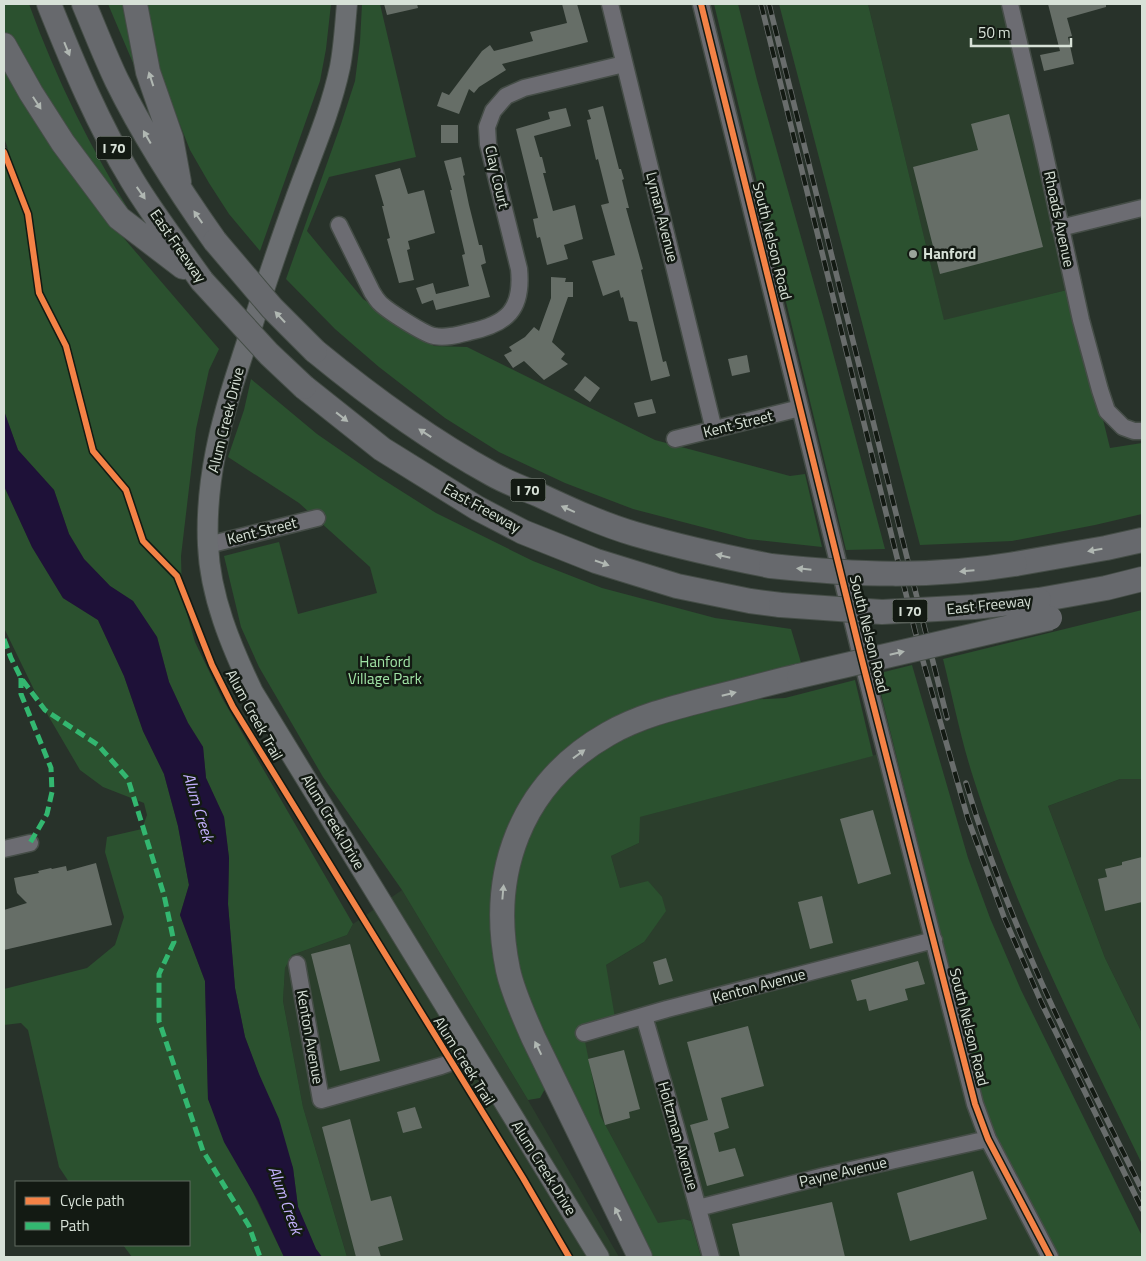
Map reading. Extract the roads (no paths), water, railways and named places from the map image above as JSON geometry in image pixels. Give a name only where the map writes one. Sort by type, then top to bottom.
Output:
[{"type":"highway","name":"East Freeway","points":[[49,4],[77,73],[103,128],[132,181],[202,281],[235,318],[304,387],[382,448],[477,508],[523,532],[596,561],[677,586],[750,601],[882,612],[956,608],[1045,609]]},
{"type":"highway","name":"I 70","points":[[84,4],[120,88],[163,164],[215,241],[272,308],[315,351],[360,387],[404,420],[494,475],[583,515],[634,533],[727,557],[771,566],[829,572],[903,574],[972,571],[1142,540]]},
{"type":"highway","points":[[135,4],[148,72],[171,138],[181,193]]},
{"type":"highway","points":[[4,45],[31,93],[63,142],[119,218],[202,281]]},
{"type":"highway","points":[[640,1257],[533,1037],[508,971],[502,909],[505,875],[514,841],[528,810],[545,786],[566,764],[608,734],[660,712],[1045,609],[1106,588],[1142,579]]},
{"type":"main road","name":"Alum Creek Drive","points":[[347,4],[340,67],[331,100],[293,204],[225,408],[211,468],[208,545],[221,611],[229,638],[253,692],[599,1257]]},
{"type":"street","name":"Lyman Avenue","points":[[610,4],[714,430]]},
{"type":"street","name":"South Nelson Road","points":[[701,4],[800,408],[976,1104],[988,1139],[1050,1257]]},
{"type":"street","name":"Rhoads Avenue","points":[[1010,4],[1060,228],[1100,390],[1107,411],[1123,427],[1142,431]]},
{"type":"street","name":"Clay Court","points":[[339,225],[372,292],[383,305],[417,327],[433,336],[451,336],[475,331],[497,323],[507,316],[515,306],[519,294],[519,269],[488,144],[487,127],[493,111],[506,96],[524,88],[624,64]]},
{"type":"street","points":[[1060,228],[1142,208]]},
{"type":"street","name":"Kent Street","points":[[675,439],[800,408]]},
{"type":"street","name":"Kent Street","points":[[208,545],[317,518]]},
{"type":"street","points":[[4,849],[30,842]]},
{"type":"street","name":"Kenton Avenue","points":[[584,1033],[934,940]]},
{"type":"street","name":"Kenton Avenue","points":[[297,964],[321,1100],[441,1066],[475,1054]]},
{"type":"street","name":"Holtzman Avenue","points":[[644,1016],[711,1257]]},
{"type":"street","name":"Payne Avenue","points":[[698,1208],[824,1176],[988,1139]]},
{"type":"water","name":"Alum Creek","points":[[4,411],[18,450],[54,490],[69,534],[84,559],[110,586],[133,601],[157,637],[169,682],[188,723],[203,747],[206,778],[224,817],[229,858],[228,904],[235,988],[245,1037],[279,1119],[293,1168],[298,1207],[316,1249],[322,1257],[284,1257],[258,1201],[224,1142],[208,1099],[205,981],[180,915],[189,885],[178,826],[164,774],[143,731],[124,676],[98,620],[63,598],[32,547],[4,486]]},
{"type":"railway","points":[[761,4],[919,647],[968,819],[1004,917],[1042,1004],[1142,1209]]},
{"type":"railway","points":[[769,4],[947,718]]},
{"type":"railway","points":[[966,783],[1002,888],[1045,990],[1068,1041],[1142,1190]]},
{"type":"place","name":"Hanford","points":[[913,254]]},
{"type":"park label","name":"Hanford Village Park","points":[[385,670]]}]
